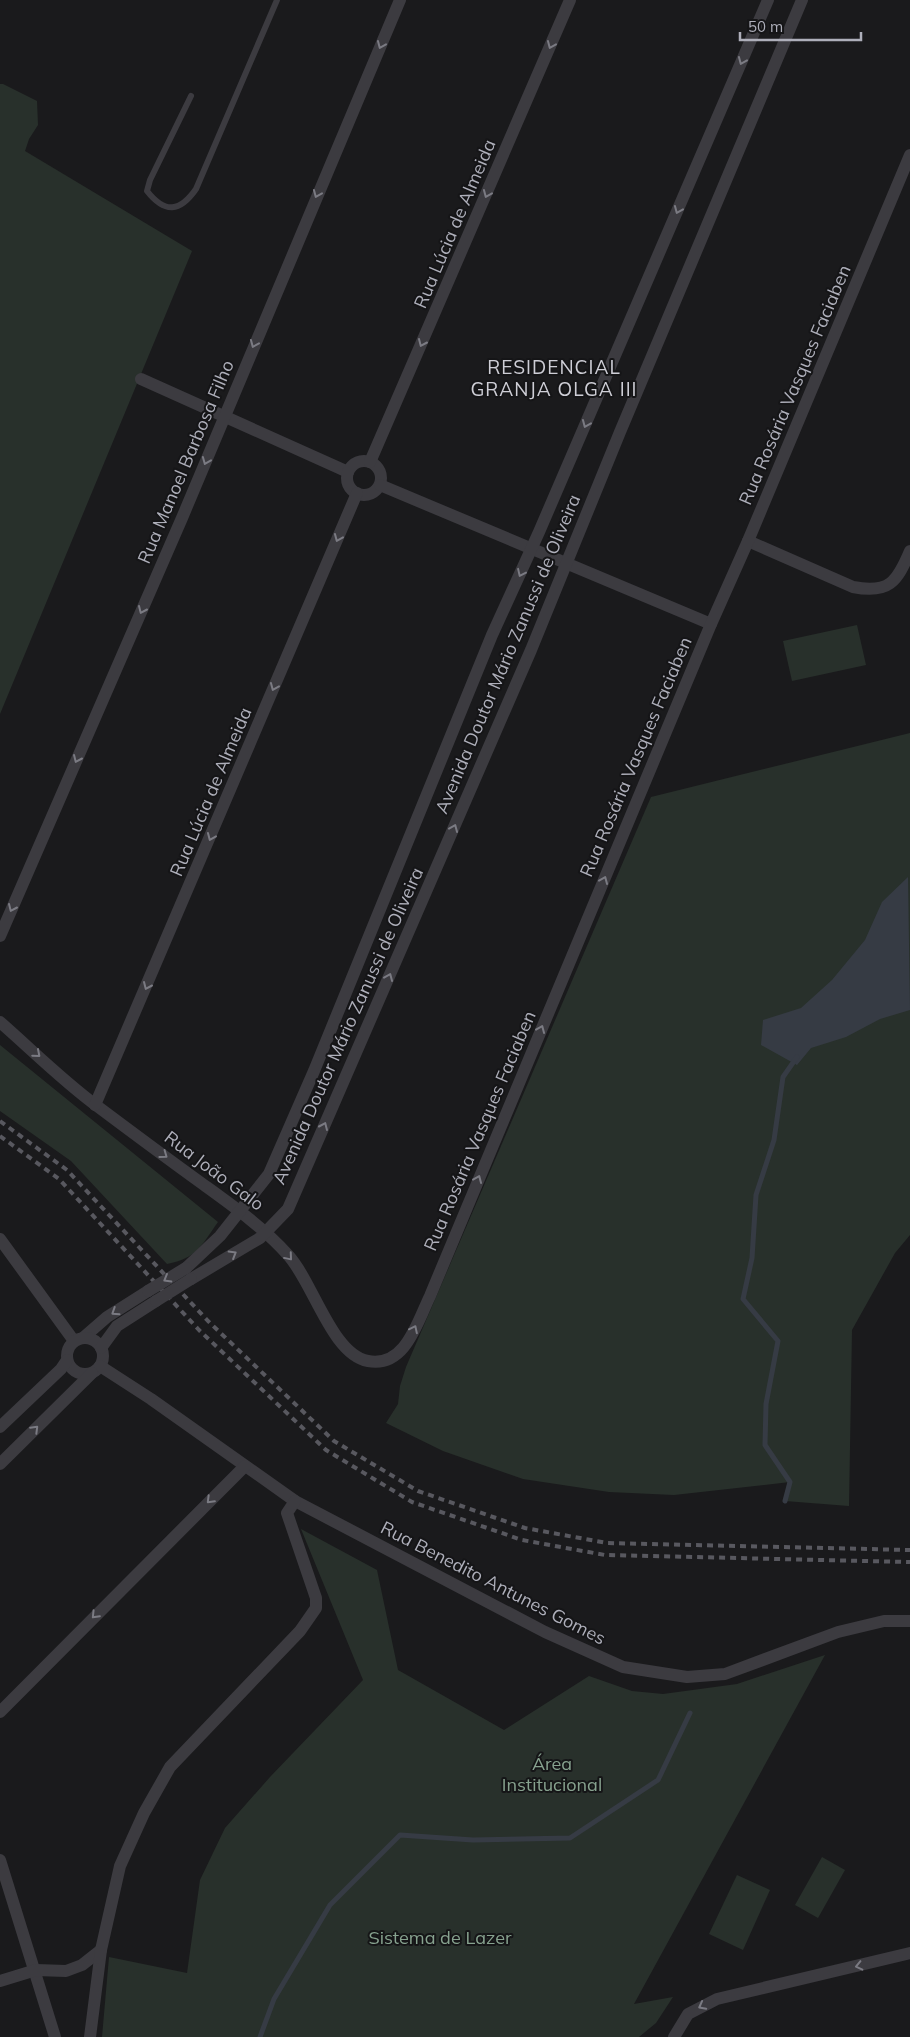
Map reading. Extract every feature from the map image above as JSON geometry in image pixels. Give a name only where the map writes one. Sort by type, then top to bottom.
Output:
[{"type":"street","name":"Rua Manoel Barbosa Filho","points":[[0,936],[224,416],[400,0]]},
{"type":"street","name":"Rua Lúcia de Almeida","points":[[370,462],[570,0]]},
{"type":"street","name":"Avenida Doutor Mário Zanussi de Oliveira","points":[[189,1274],[258,1190],[273,1166],[314,1071],[492,635],[531,550],[768,0]]},
{"type":"street","name":"Avenida Doutor Mário Zanussi de Oliveira","points":[[189,1274],[265,1233],[288,1209],[527,660],[565,564],[802,0]]},
{"type":"street","name":"Rua Rosária Vasques Faciaben","points":[[381,1360],[392,1358],[403,1350],[430,1296],[711,624],[748,541],[910,155]]},
{"type":"street","points":[[141,379],[348,472]]},
{"type":"street","points":[[370,462],[380,471],[380,485],[370,494],[357,493],[348,483],[348,472],[355,463],[370,462]]},
{"type":"street","points":[[380,485],[711,624]]},
{"type":"street","name":"Rua Lúcia de Almeida","points":[[95,1104],[357,493]]},
{"type":"street","points":[[748,541],[854,587],[872,591],[885,587],[894,581],[910,551]]},
{"type":"street","name":"Rua João Galo","points":[[0,1022],[95,1104],[240,1212],[265,1233],[289,1256],[306,1279],[331,1328],[342,1345],[354,1357],[369,1362],[381,1360]]},
{"type":"street","points":[[0,1239],[79,1339],[94,1340],[101,1348],[103,1357],[96,1370],[0,1464]]},
{"type":"street","points":[[0,1428],[61,1369],[66,1360],[67,1349],[79,1339],[107,1317],[148,1290],[189,1274]]},
{"type":"street","points":[[101,1348],[117,1326],[156,1301],[189,1274]]},
{"type":"street","points":[[66,1360],[72,1369],[81,1374],[96,1370]]},
{"type":"street","name":"Rua Benedito Antunes Gomes","points":[[96,1370],[150,1399],[295,1501],[546,1632],[623,1667],[687,1677],[725,1674],[838,1632],[884,1621],[910,1621]]},
{"type":"street","points":[[0,1712],[245,1466]]},
{"type":"street","points":[[90,2037],[101,1950],[120,1866],[144,1813],[170,1767],[300,1630],[316,1608],[316,1598],[287,1513],[295,1501]]},
{"type":"street","points":[[0,1860],[36,1970],[54,2037]]},
{"type":"street","points":[[0,1981],[36,1970],[66,1971],[82,1966],[101,1950]]},
{"type":"street","points":[[674,2037],[688,2014],[699,2006],[717,1999],[909,1955]]},
{"type":"lane","points":[[191,96],[150,180],[147,191],[156,202],[168,208],[181,206],[196,189],[277,0]]},
{"type":"green space","points":[[0,84],[37,101],[38,125],[29,139],[25,151],[192,251],[0,714]]},
{"type":"green space","points":[[857,625],[866,665],[792,681],[783,641]]},
{"type":"green space","points":[[910,733],[910,1235],[895,1253],[852,1330],[849,1506],[785,1501],[790,1482],[674,1495],[609,1492],[523,1479],[443,1451],[386,1423],[398,1404],[400,1386],[406,1367],[651,797]]},
{"type":"green space","points":[[0,1045],[218,1222],[197,1250],[185,1258],[167,1264],[71,1161],[0,1111]]},
{"type":"green space","points":[[301,1529],[377,1570],[398,1670],[504,1730],[589,1676],[632,1691],[663,1694],[737,1684],[825,1655],[634,2004],[673,1997],[656,2023],[639,2037],[102,2037],[109,1957],[187,1973],[200,1880],[225,1828],[270,1777],[363,1680]]},
{"type":"green space","points":[[822,1857],[845,1870],[818,1918],[795,1905]]},
{"type":"green space","points":[[737,1875],[770,1890],[743,1950],[709,1934]]},
{"type":"shaded area","points":[[908,877],[910,1010],[880,1019],[846,1037],[811,1048],[797,1065],[761,1045],[763,1020],[801,1008],[832,980],[865,940],[882,902]]},
{"type":"waterway","points":[[785,1501],[790,1482],[765,1445],[766,1404],[778,1341],[743,1299],[752,1258],[756,1195],[774,1140],[783,1077],[797,1057]]},
{"type":"waterway","points":[[260,2037],[274,1999],[330,1905],[400,1835],[473,1840],[570,1838],[658,1780],[690,1713]]},
{"type":"railway","points":[[0,1121],[67,1170],[208,1321],[334,1441],[418,1491],[525,1528],[607,1543],[910,1550]]},
{"type":"railway","points":[[0,1136],[59,1179],[199,1330],[326,1450],[412,1502],[522,1540],[605,1555],[910,1562]]},
{"type":"district","name":"RESIDENCIAL GRANJA OLGA III","points":[[554,378]]},
{"type":"park label","name":"Área Institucional","points":[[552,1774]]},
{"type":"park label","name":"Sistema de Lazer","points":[[440,1938]]}]
